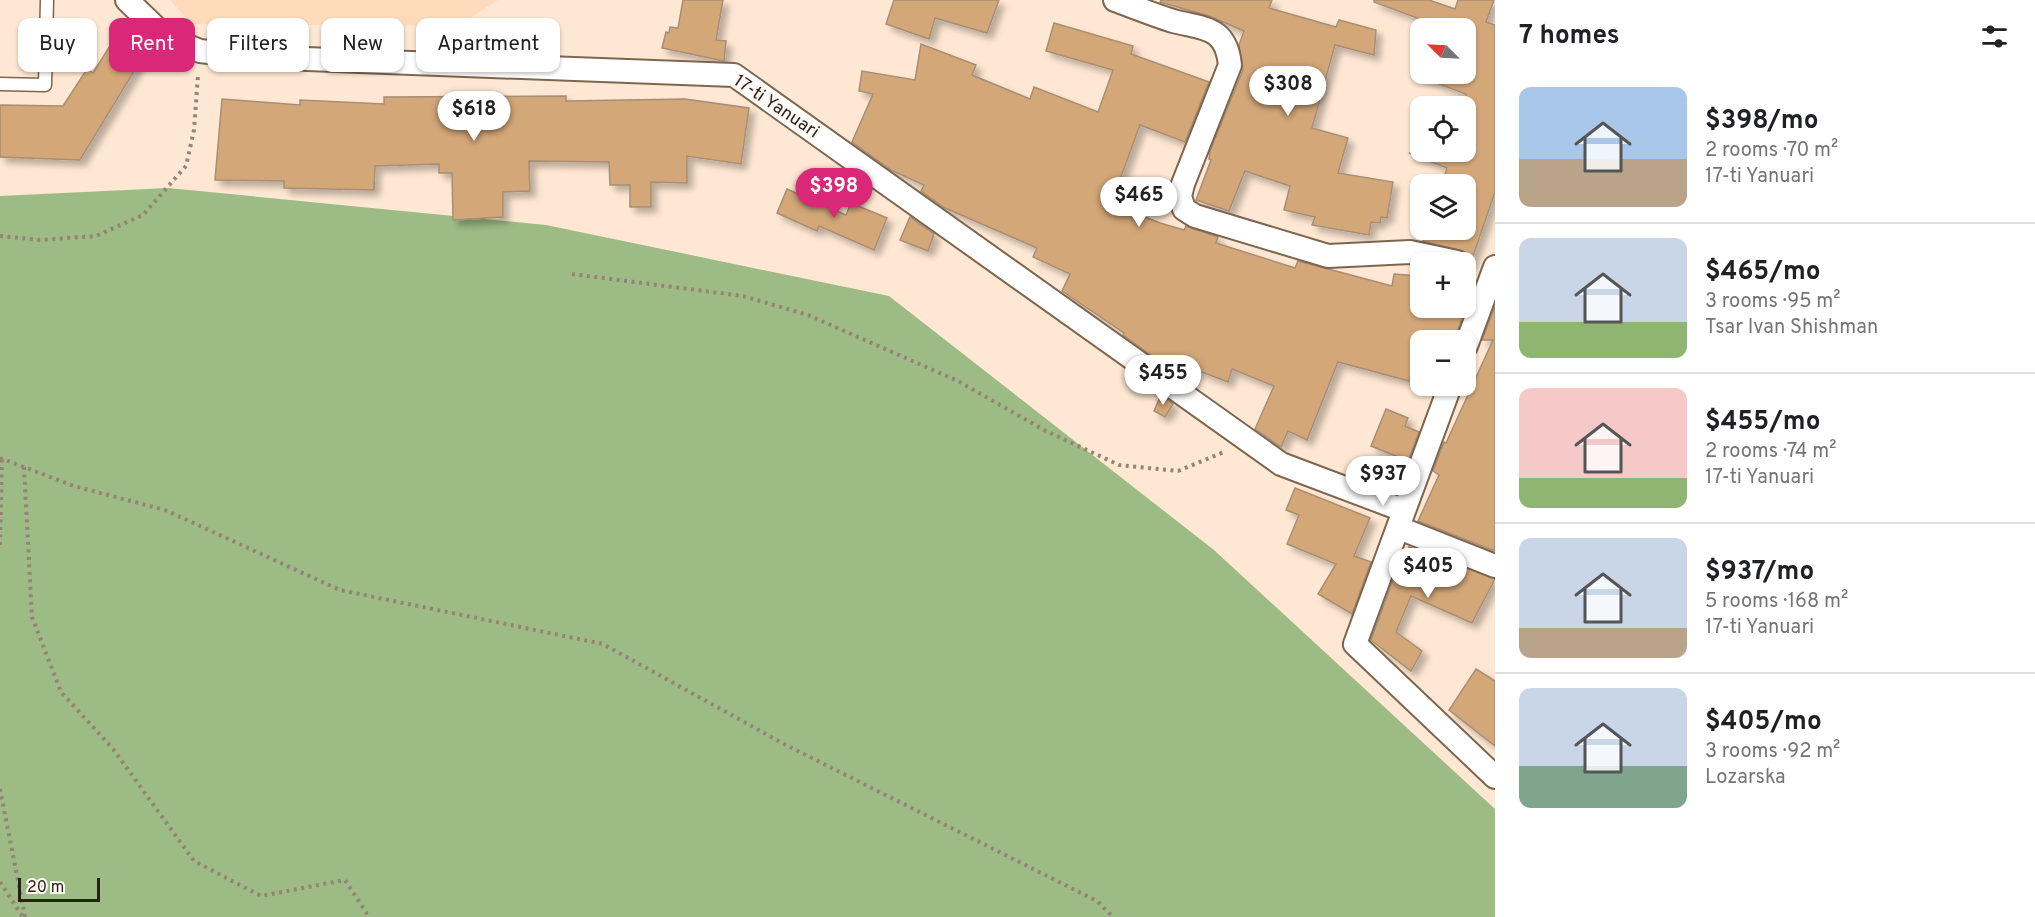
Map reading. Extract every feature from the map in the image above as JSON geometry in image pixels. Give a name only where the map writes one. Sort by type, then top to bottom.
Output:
[{"type":"street","name":"17-ti Yanuari","points":[[127,0],[156,28],[200,51],[252,57],[735,75],[1281,464],[1401,519],[1495,566]]},
{"type":"street","points":[[1115,0],[1175,10],[1208,28],[1229,50],[1230,65],[1183,183],[1180,196],[1184,209],[1195,216],[1328,256],[1410,252]]},
{"type":"street","points":[[1472,330],[1495,269],[1476,266]]},
{"type":"street","points":[[1446,396],[1355,644],[1495,777]]},
{"type":"lane","points":[[0,84],[45,85],[47,0]]},
{"type":"path","points":[[0,236],[40,240],[96,236],[143,215],[186,166],[194,130],[200,51]]},
{"type":"path","points":[[572,274],[743,296],[808,315],[958,381],[1044,430],[1119,465],[1178,471],[1249,442]]},
{"type":"path","points":[[0,545],[1,458],[74,486],[165,510],[340,590],[603,644],[784,744],[1097,901],[1113,917]]},
{"type":"path","points":[[24,467],[32,617],[61,692],[113,749],[194,861],[261,896],[345,880],[369,917]]},
{"type":"path","points":[[0,789],[24,917]]},
{"type":"path","points":[[0,882],[24,917]]},
{"type":"shaded area","points":[[170,0],[498,0],[470,18],[416,18],[416,26],[404,26],[404,18],[321,18],[321,25],[309,25],[309,18],[207,18],[207,24],[195,24],[195,18],[186,18]]},
{"type":"green space","points":[[168,188],[546,225],[889,296],[1214,550],[1495,809],[1495,917],[0,917],[0,196]]},
{"type":"building","points":[[683,0],[723,0],[716,40],[726,41],[724,61],[662,48],[666,32],[669,33],[670,27],[678,28]]},
{"type":"building","points":[[894,0],[999,0],[987,33],[935,18],[929,39],[886,24]]},
{"type":"building","points":[[1161,0],[1272,0],[1269,8],[1336,27],[1339,20],[1376,30],[1374,55],[1335,45],[1312,128],[1348,138],[1338,173],[1393,182],[1387,218],[1381,217],[1380,223],[1371,222],[1369,235],[1312,225],[1315,217],[1284,210],[1290,186],[1245,171],[1229,211],[1196,200],[1211,160],[1209,159],[1210,151],[1243,70],[1239,45],[1244,31],[1209,16],[1160,2]]},
{"type":"building","points":[[1374,0],[1429,0],[1455,9],[1458,0],[1494,0],[1486,22],[1495,25],[1495,192],[1474,252],[1423,241],[1476,240],[1476,174],[1445,174],[1447,168],[1432,162],[1476,162],[1476,96],[1466,96],[1466,94],[1439,84],[1476,84],[1476,18],[1417,18],[1374,2]]},
{"type":"building","points":[[1054,23],[1133,46],[1131,54],[1209,82],[1185,142],[1140,125],[1111,204],[1160,223],[1184,230],[1186,226],[1218,237],[1216,243],[1295,268],[1298,261],[1392,286],[1394,274],[1410,275],[1410,318],[1462,318],[1458,330],[1410,330],[1409,381],[1338,362],[1307,440],[1288,431],[1281,447],[1255,429],[1274,386],[1232,369],[1228,382],[1194,369],[1187,381],[1123,335],[1124,333],[1062,291],[1070,274],[1033,257],[1037,248],[945,208],[921,191],[924,185],[891,170],[852,142],[873,94],[859,91],[862,71],[915,80],[921,44],[976,65],[972,75],[1030,99],[1034,87],[1098,112],[1113,70],[1046,51]]},
{"type":"building","points":[[109,47],[109,72],[133,72],[80,160],[0,157],[0,105],[63,106],[85,72],[97,72],[97,67]]},
{"type":"building","points":[[566,96],[566,101],[685,99],[749,108],[741,164],[687,156],[687,183],[651,182],[651,207],[630,207],[630,185],[610,185],[609,162],[529,161],[530,191],[503,192],[503,217],[453,220],[452,173],[439,173],[439,164],[375,166],[374,190],[284,188],[284,181],[215,180],[222,99],[300,105],[300,100],[384,104],[384,97]]},
{"type":"building","points":[[787,189],[846,215],[851,203],[887,218],[874,250],[819,226],[817,231],[777,213]]},
{"type":"building","points":[[910,217],[934,234],[928,251],[900,240]]},
{"type":"building","points":[[1495,306],[1495,551],[1418,521],[1439,475],[1433,471],[1444,442],[1446,443],[1467,396],[1476,396],[1476,377],[1493,340],[1482,340]]},
{"type":"building","points":[[1161,395],[1173,404],[1165,417],[1154,411]]},
{"type":"building","points":[[1386,409],[1408,418],[1405,426],[1419,432],[1408,461],[1371,446]]},
{"type":"building","points":[[1295,488],[1370,518],[1354,556],[1371,562],[1352,614],[1318,594],[1336,564],[1287,544],[1299,515],[1286,510]]},
{"type":"building","points":[[1409,547],[1495,579],[1472,623],[1411,596],[1396,632],[1422,651],[1411,671],[1371,640],[1396,572],[1398,573]]},
{"type":"building","points":[[1476,669],[1495,681],[1495,746],[1449,710]]}]
